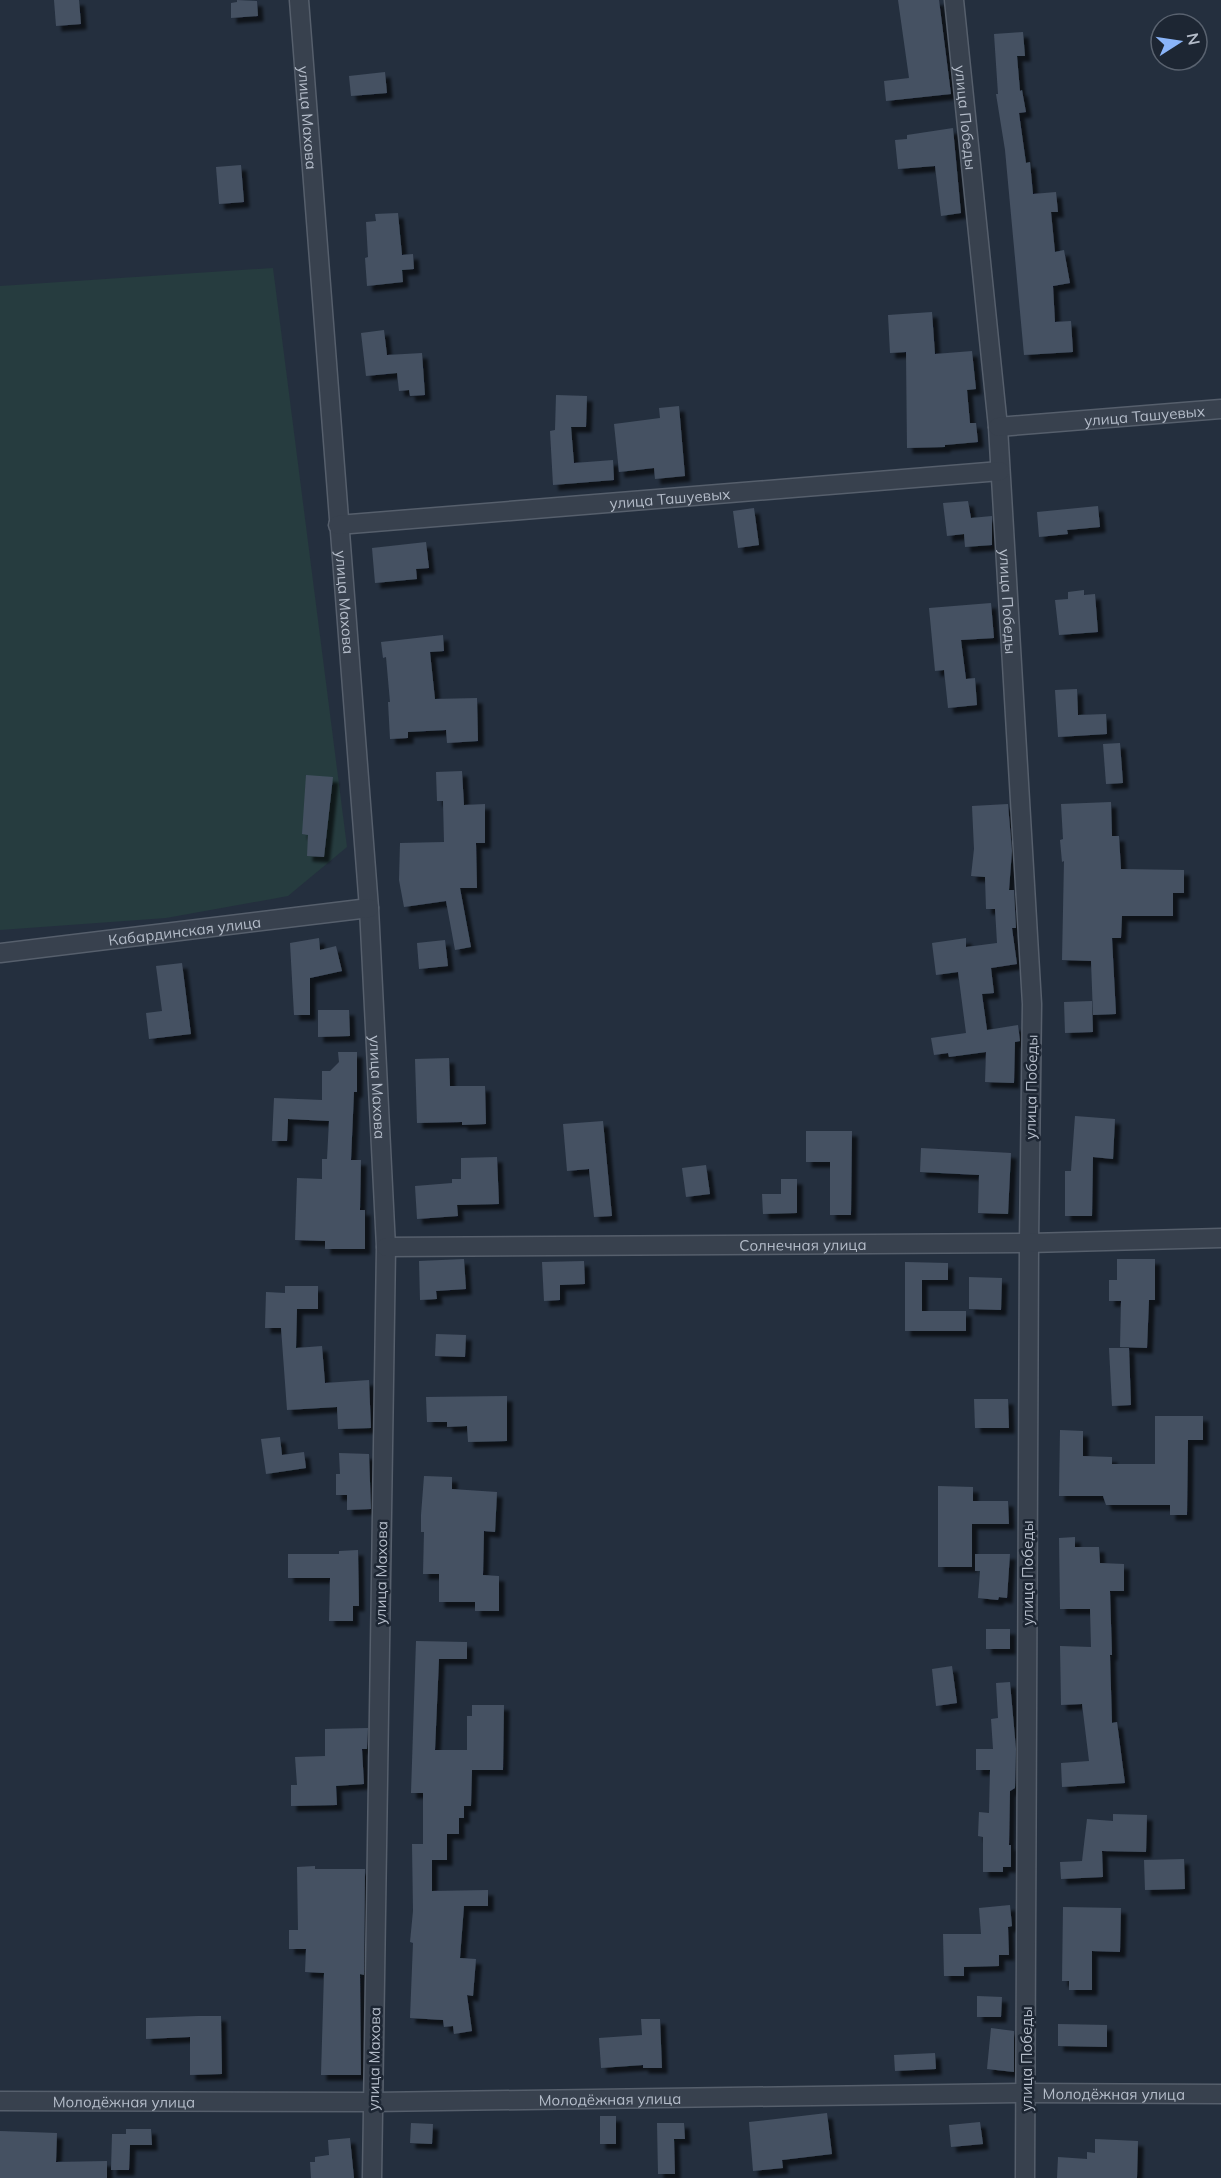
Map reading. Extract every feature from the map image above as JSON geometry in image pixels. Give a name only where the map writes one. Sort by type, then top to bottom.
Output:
[{"type":"street","name":"улица Махова","points":[[299,0],[369,908],[386,1247],[372,2178]]},
{"type":"street","name":"улица Победы","points":[[954,0],[998,427],[1032,1004],[1025,2178]]},
{"type":"street","name":"улица Ташуевых","points":[[998,427],[1221,409]]},
{"type":"street","name":"улица Ташуевых","points":[[338,525],[1000,471]]},
{"type":"street","name":"Кабардинская улица","points":[[0,953],[369,908]]},
{"type":"street","name":"Солнечная улица","points":[[386,1247],[1029,1243],[1221,1238]]},
{"type":"street","name":"Молодёжная улица","points":[[0,2101],[373,2102],[1026,2093],[1221,2094]]},
{"type":"green space","points":[[273,268],[347,847],[288,896],[166,918],[0,930],[0,286]]},
{"type":"building","points":[[54,0],[79,0],[81,24],[56,26]]},
{"type":"building","points":[[237,0],[257,1],[258,16],[231,18],[231,3]]},
{"type":"building","points":[[898,0],[939,0],[951,94],[886,101],[884,81],[909,78]]},
{"type":"building","points":[[1023,32],[1025,56],[1017,56],[1020,91],[1022,90],[1026,112],[1019,113],[1026,163],[1030,162],[1033,194],[1056,192],[1058,212],[1051,212],[1055,252],[1064,250],[1070,283],[1053,286],[1055,322],[1071,321],[1073,352],[1024,355],[1005,150],[996,94],[998,94],[994,34]]},
{"type":"building","points":[[385,72],[387,93],[351,96],[349,76]]},
{"type":"building","points":[[953,128],[961,213],[941,216],[935,166],[898,169],[895,140],[907,139],[907,135]]},
{"type":"building","points":[[241,165],[244,202],[219,204],[216,167]]},
{"type":"building","points":[[398,213],[402,255],[413,254],[414,269],[402,270],[403,282],[367,286],[366,222],[376,221],[375,214]]},
{"type":"building","points":[[932,312],[935,354],[972,351],[976,389],[967,390],[970,423],[976,423],[978,442],[945,445],[945,447],[907,448],[906,352],[890,353],[888,315]]},
{"type":"building","points":[[384,330],[387,355],[422,353],[425,395],[410,396],[409,390],[399,391],[397,373],[366,376],[361,333]]},
{"type":"building","points":[[556,395],[587,396],[586,427],[571,427],[574,463],[613,460],[614,480],[553,485],[550,431],[555,430]]},
{"type":"building","points":[[679,406],[685,476],[655,479],[654,468],[619,472],[614,424],[660,418],[659,408]]},
{"type":"building","points":[[968,501],[971,518],[992,516],[992,545],[965,547],[964,534],[947,536],[943,503]]},
{"type":"building","points":[[1098,506],[1100,527],[1067,530],[1068,534],[1039,537],[1037,512]]},
{"type":"building","points":[[754,508],[759,545],[738,548],[733,511]]},
{"type":"building","points":[[426,542],[429,568],[416,569],[417,579],[375,583],[372,548]]},
{"type":"building","points":[[1084,590],[1084,595],[1095,594],[1098,632],[1059,635],[1055,600],[1068,599],[1068,592]]},
{"type":"building","points":[[991,603],[994,638],[961,640],[966,679],[975,678],[977,705],[948,708],[944,670],[935,671],[929,608]]},
{"type":"building","points":[[443,635],[444,651],[430,652],[435,699],[477,698],[478,741],[447,743],[446,730],[408,732],[408,738],[390,739],[388,702],[390,702],[386,657],[383,658],[381,642]]},
{"type":"building","points":[[1077,689],[1078,715],[1106,714],[1107,734],[1058,737],[1055,690]]},
{"type":"building","points":[[1120,743],[1123,783],[1106,784],[1103,744]]},
{"type":"building","points":[[462,771],[464,805],[485,804],[485,843],[476,843],[477,888],[460,888],[471,947],[455,950],[446,901],[404,907],[399,880],[400,843],[444,842],[443,801],[437,801],[436,772]]},
{"type":"building","points":[[306,775],[333,777],[324,857],[307,856],[308,835],[302,834]]},
{"type":"building","points":[[1111,802],[1112,836],[1119,836],[1121,869],[1184,870],[1184,893],[1173,893],[1173,916],[1122,916],[1121,938],[1112,938],[1116,1014],[1093,1015],[1091,961],[1062,960],[1064,861],[1062,862],[1060,840],[1063,839],[1061,804]]},
{"type":"building","points":[[1008,804],[1012,851],[1009,890],[1014,890],[1016,928],[1012,928],[1017,964],[991,968],[994,993],[982,994],[987,1030],[1018,1025],[1020,1041],[1015,1042],[1014,1083],[985,1082],[986,1052],[949,1057],[948,1053],[934,1055],[931,1038],[966,1033],[958,972],[936,975],[932,943],[966,938],[966,947],[997,943],[995,909],[986,909],[985,877],[971,876],[974,849],[972,806]]},
{"type":"building","points":[[319,938],[320,950],[336,946],[342,971],[310,978],[310,1015],[294,1015],[290,943]]},
{"type":"building","points":[[445,940],[448,966],[419,969],[417,943]]},
{"type":"building","points":[[182,963],[191,1034],[149,1039],[146,1013],[162,1011],[156,966]]},
{"type":"building","points":[[1092,1001],[1093,1032],[1065,1033],[1064,1002]]},
{"type":"building","points":[[318,1010],[349,1010],[350,1036],[318,1037]]},
{"type":"building","points":[[338,1052],[357,1052],[357,1092],[354,1092],[351,1160],[361,1160],[360,1210],[365,1210],[365,1249],[325,1249],[325,1241],[295,1240],[297,1178],[322,1179],[322,1159],[327,1159],[329,1121],[288,1119],[287,1141],[272,1141],[274,1098],[322,1100],[322,1071],[330,1071],[339,1062]]},
{"type":"building","points":[[449,1058],[450,1086],[485,1086],[486,1124],[417,1123],[415,1059]]},
{"type":"building","points":[[1075,1116],[1115,1119],[1113,1159],[1093,1157],[1092,1216],[1065,1216],[1065,1171],[1071,1171]]},
{"type":"building","points":[[603,1121],[612,1216],[594,1217],[589,1169],[567,1171],[563,1124]]},
{"type":"building","points":[[806,1131],[852,1131],[851,1215],[830,1215],[830,1162],[806,1162]]},
{"type":"building","points":[[921,1148],[1011,1153],[1008,1214],[978,1213],[979,1175],[920,1172]]},
{"type":"building","points":[[497,1157],[499,1204],[457,1205],[458,1216],[417,1219],[415,1186],[452,1183],[452,1179],[461,1179],[461,1158]]},
{"type":"building","points":[[706,1165],[710,1194],[686,1197],[682,1168]]},
{"type":"building","points":[[781,1179],[797,1179],[797,1213],[763,1214],[762,1194],[781,1194]]},
{"type":"building","points":[[464,1259],[466,1289],[436,1291],[437,1299],[420,1300],[419,1261]]},
{"type":"building","points":[[1117,1259],[1155,1259],[1155,1300],[1149,1300],[1147,1348],[1120,1347],[1121,1301],[1109,1301],[1109,1280],[1117,1280]]},
{"type":"building","points":[[584,1261],[585,1284],[560,1285],[560,1300],[544,1301],[542,1262]]},
{"type":"building","points":[[905,1262],[948,1263],[948,1280],[922,1280],[922,1311],[966,1311],[966,1331],[905,1331]]},
{"type":"building","points":[[969,1277],[1002,1278],[1001,1310],[969,1309]]},
{"type":"building","points":[[285,1286],[318,1286],[318,1309],[297,1309],[296,1348],[322,1346],[325,1383],[369,1380],[371,1428],[338,1429],[337,1407],[287,1410],[281,1328],[265,1328],[266,1292],[285,1293]]},
{"type":"building","points":[[436,1334],[466,1335],[465,1357],[435,1356]]},
{"type":"building","points":[[1109,1348],[1129,1348],[1131,1405],[1112,1406]]},
{"type":"building","points":[[507,1396],[507,1441],[468,1442],[467,1426],[447,1427],[447,1422],[427,1422],[426,1397]]},
{"type":"building","points":[[974,1399],[1008,1399],[1009,1428],[975,1428]]},
{"type":"building","points":[[1155,1416],[1203,1416],[1203,1440],[1188,1440],[1187,1515],[1170,1515],[1170,1505],[1106,1505],[1103,1496],[1059,1496],[1060,1430],[1083,1431],[1083,1456],[1112,1457],[1112,1464],[1155,1464]]},
{"type":"building","points":[[280,1437],[282,1455],[304,1452],[306,1468],[266,1474],[261,1439]]},
{"type":"building","points":[[339,1453],[369,1454],[371,1509],[347,1510],[347,1495],[336,1495],[336,1474],[340,1474]]},
{"type":"building","points":[[424,1476],[452,1477],[452,1489],[497,1492],[495,1532],[484,1531],[483,1575],[499,1576],[499,1611],[475,1611],[475,1602],[439,1602],[439,1574],[423,1574],[424,1532],[421,1532],[421,1515]]},
{"type":"building","points":[[938,1486],[973,1487],[973,1501],[1008,1501],[1009,1524],[972,1524],[972,1567],[938,1567]]},
{"type":"building","points":[[1075,1537],[1075,1547],[1099,1547],[1100,1563],[1124,1564],[1124,1591],[1110,1591],[1112,1655],[1110,1655],[1112,1723],[1117,1722],[1125,1783],[1062,1787],[1061,1763],[1089,1761],[1082,1704],[1061,1705],[1060,1646],[1091,1647],[1090,1609],[1060,1609],[1059,1538]]},
{"type":"building","points":[[358,1550],[359,1606],[353,1606],[353,1621],[329,1621],[330,1578],[288,1578],[288,1554],[339,1554],[339,1551]]},
{"type":"building","points":[[975,1554],[1010,1554],[1007,1598],[999,1597],[998,1600],[978,1598],[980,1571],[975,1571]]},
{"type":"building","points":[[986,1629],[1010,1629],[1010,1649],[986,1649]]},
{"type":"building","points":[[416,1641],[467,1642],[467,1659],[439,1659],[435,1750],[467,1750],[467,1716],[472,1716],[472,1705],[504,1705],[503,1770],[472,1770],[471,1806],[464,1806],[464,1818],[459,1818],[459,1834],[447,1834],[447,1860],[432,1860],[432,1891],[488,1890],[488,1906],[464,1906],[460,1958],[476,1959],[473,1996],[467,1995],[472,2031],[454,2034],[453,2026],[444,2027],[443,2020],[410,2018],[413,1943],[410,1942],[413,1911],[412,1844],[423,1844],[423,1793],[411,1793]]},
{"type":"building","points":[[952,1666],[957,1703],[936,1706],[932,1669]]},
{"type":"building","points":[[1010,1682],[1016,1749],[1015,1788],[1010,1791],[1011,1867],[1003,1867],[1003,1872],[983,1872],[983,1837],[978,1836],[979,1812],[989,1813],[990,1770],[976,1770],[976,1749],[993,1749],[991,1719],[998,1718],[996,1683]]},
{"type":"building","points":[[368,1728],[367,1749],[362,1749],[364,1784],[336,1786],[337,1805],[291,1806],[291,1785],[297,1785],[295,1757],[325,1756],[325,1729]]},
{"type":"building","points":[[1113,1814],[1147,1815],[1146,1852],[1102,1851],[1103,1877],[1061,1879],[1060,1862],[1082,1861],[1087,1819],[1113,1821]]},
{"type":"building","points":[[1184,1859],[1185,1889],[1145,1890],[1144,1860]]},
{"type":"building","points":[[315,1866],[315,1869],[365,1869],[364,1975],[360,1974],[361,2075],[321,2075],[324,1973],[305,1972],[306,1949],[289,1949],[289,1930],[298,1930],[297,1867]]},
{"type":"building","points":[[1010,1905],[1012,1926],[1008,1927],[1009,1955],[999,1955],[999,1966],[964,1967],[964,1976],[944,1976],[943,1934],[981,1934],[979,1908]]},
{"type":"building","points":[[1063,1907],[1121,1908],[1120,1952],[1092,1951],[1092,1990],[1069,1990],[1069,1981],[1062,1981]]},
{"type":"building","points":[[977,1996],[1002,1997],[1001,2017],[977,2017]]},
{"type":"building","points":[[221,2016],[222,2074],[190,2075],[190,2037],[146,2039],[146,2018]]},
{"type":"building","points":[[641,2019],[660,2019],[662,2068],[643,2068],[643,2065],[601,2068],[599,2038],[642,2035]]},
{"type":"building","points":[[1058,2024],[1107,2025],[1107,2047],[1058,2046]]},
{"type":"building","points":[[991,2028],[1014,2031],[1014,2072],[987,2069]]},
{"type":"building","points":[[935,2053],[936,2069],[895,2071],[894,2055]]},
{"type":"building","points":[[827,2113],[832,2154],[782,2160],[783,2168],[753,2171],[749,2122]]},
{"type":"building","points":[[600,2116],[616,2116],[616,2144],[600,2144]]},
{"type":"building","points":[[980,2122],[983,2144],[951,2147],[949,2125]]},
{"type":"building","points":[[411,2123],[433,2124],[432,2144],[410,2143]]},
{"type":"building","points":[[657,2123],[684,2123],[685,2139],[674,2139],[675,2174],[658,2174]]},
{"type":"building","points":[[126,2129],[151,2129],[152,2145],[130,2145],[129,2170],[111,2170],[112,2134],[126,2134]]},
{"type":"building","points":[[0,2131],[57,2133],[56,2162],[107,2161],[107,2178],[0,2178]]},
{"type":"building","points":[[350,2138],[354,2178],[311,2178],[310,2162],[315,2162],[315,2157],[329,2155],[328,2140]]},
{"type":"building","points":[[1095,2139],[1138,2141],[1137,2178],[1057,2178],[1058,2157],[1087,2159],[1087,2152],[1095,2153]]}]
